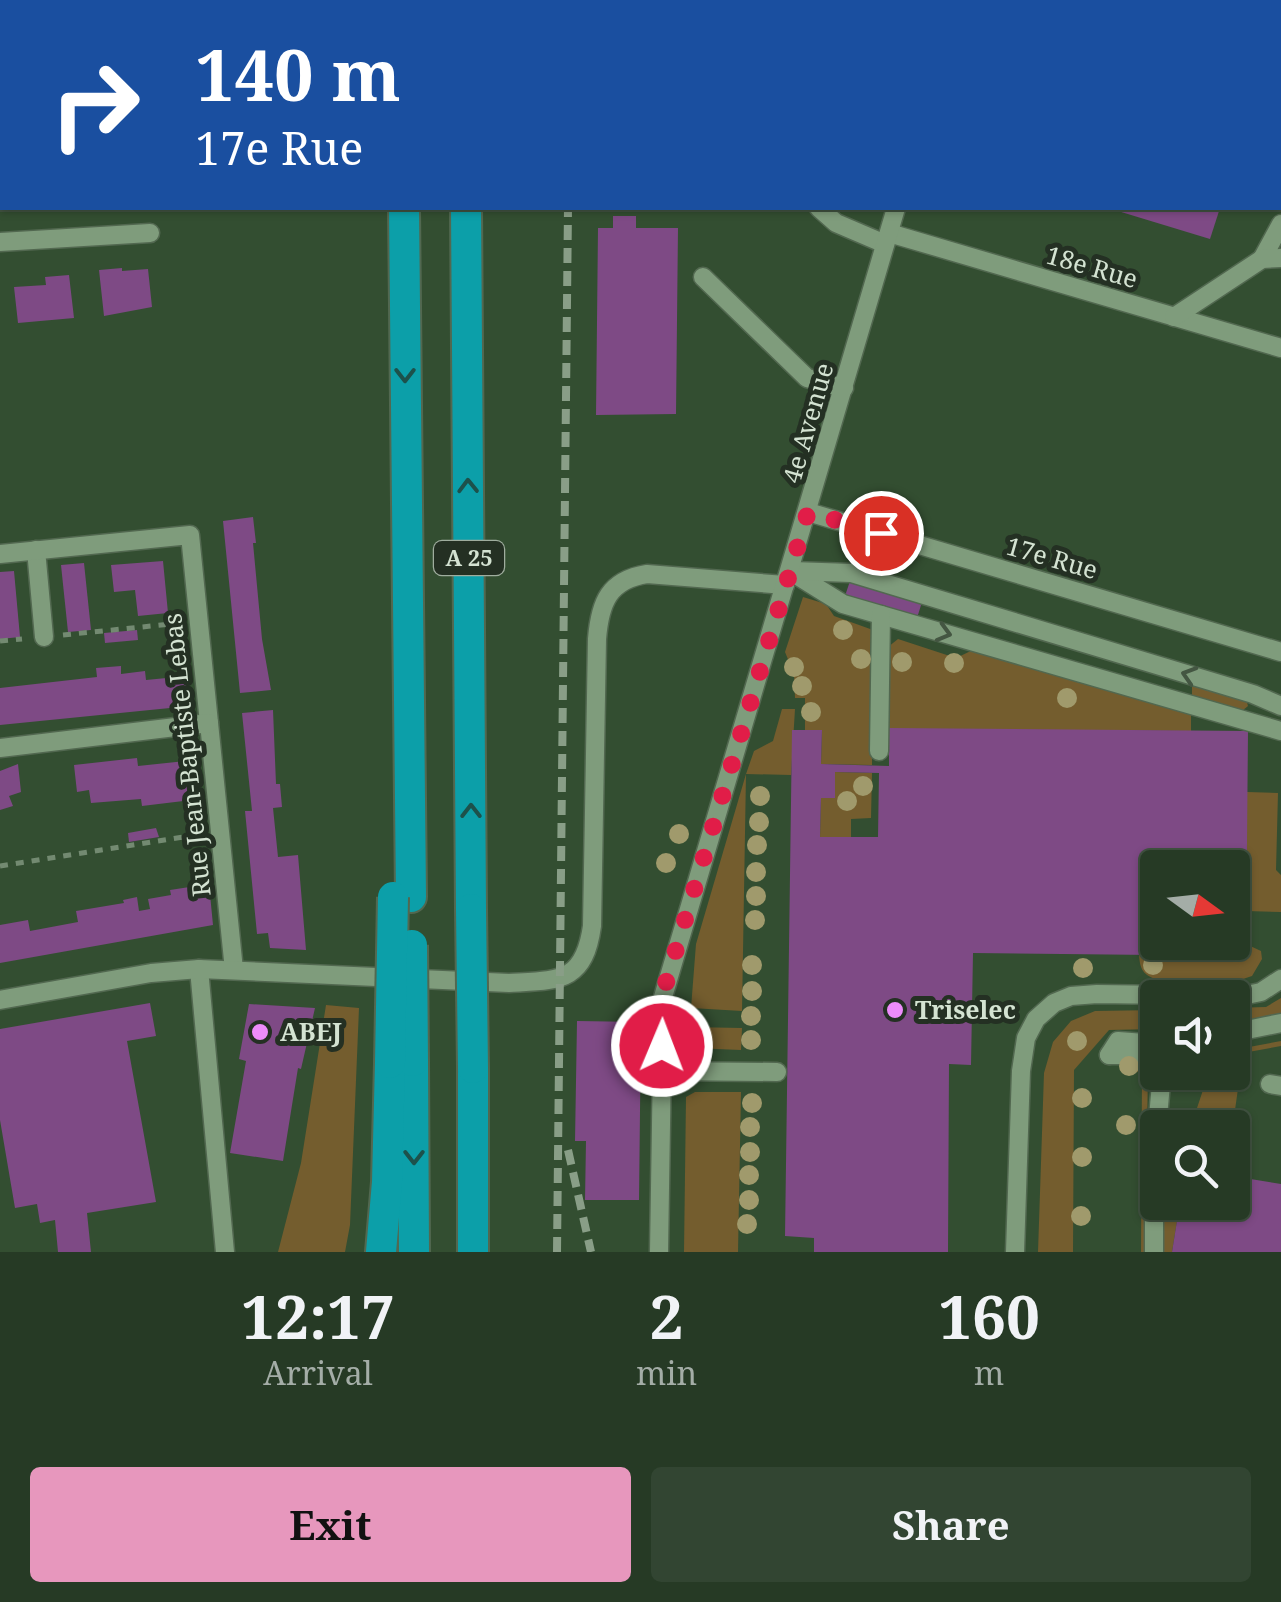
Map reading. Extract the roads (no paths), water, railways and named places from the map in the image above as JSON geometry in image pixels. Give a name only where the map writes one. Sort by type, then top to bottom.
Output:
[{"type":"highway","name":"A 25","points":[[404,210],[407,567],[402,1062],[414,1252]]},
{"type":"highway","name":"A 25","points":[[466,210],[473,1252]]},
{"type":"highway","points":[[381,1252],[402,1062]]},
{"type":"street","name":"18e Rue","points":[[822,210],[836,223],[1281,348]]},
{"type":"street","name":"4e Avenue","points":[[659,1252],[662,996],[895,210]]},
{"type":"street","points":[[1174,317],[1272,259],[1281,224]]},
{"type":"street","points":[[0,242],[150,234]]},
{"type":"street","points":[[703,277],[807,378],[844,388]]},
{"type":"street","name":"17e Rue","points":[[808,512],[1281,652]]},
{"type":"street","name":"Rue Jean-Baptiste Lebas","points":[[36,550],[190,534],[234,970]]},
{"type":"street","points":[[0,554],[36,550],[44,637]]},
{"type":"street","points":[[0,1000],[152,973],[199,969],[509,983],[560,980],[577,970],[589,947],[592,926],[597,638],[604,602],[628,577],[648,574],[788,578],[851,573],[1281,706]]},
{"type":"street","points":[[788,578],[843,604],[1281,731]]},
{"type":"street","points":[[878,752],[881,615]]},
{"type":"street","points":[[0,748],[209,723]]},
{"type":"street","points":[[199,969],[225,1252]]},
{"type":"street","points":[[1015,1252],[1021,1071],[1026,1038],[1036,1020],[1054,1003],[1071,996],[1242,996],[1261,992],[1281,978]]},
{"type":"street","points":[[1250,1029],[1281,1023]]},
{"type":"street","points":[[1140,1043],[1118,1041],[1109,1055],[1140,1055]]},
{"type":"street","points":[[661,1070],[778,1072]]},
{"type":"street","points":[[1154,1252],[1154,1163],[1160,1090]]},
{"type":"railway","points":[[557,1252],[568,210]]},
{"type":"railway","points":[[568,1150],[591,1252]]},
{"type":"place","name":"Triselec","points":[[895,1010]]},
{"type":"place","name":"ABEJ","points":[[260,1032]]}]
